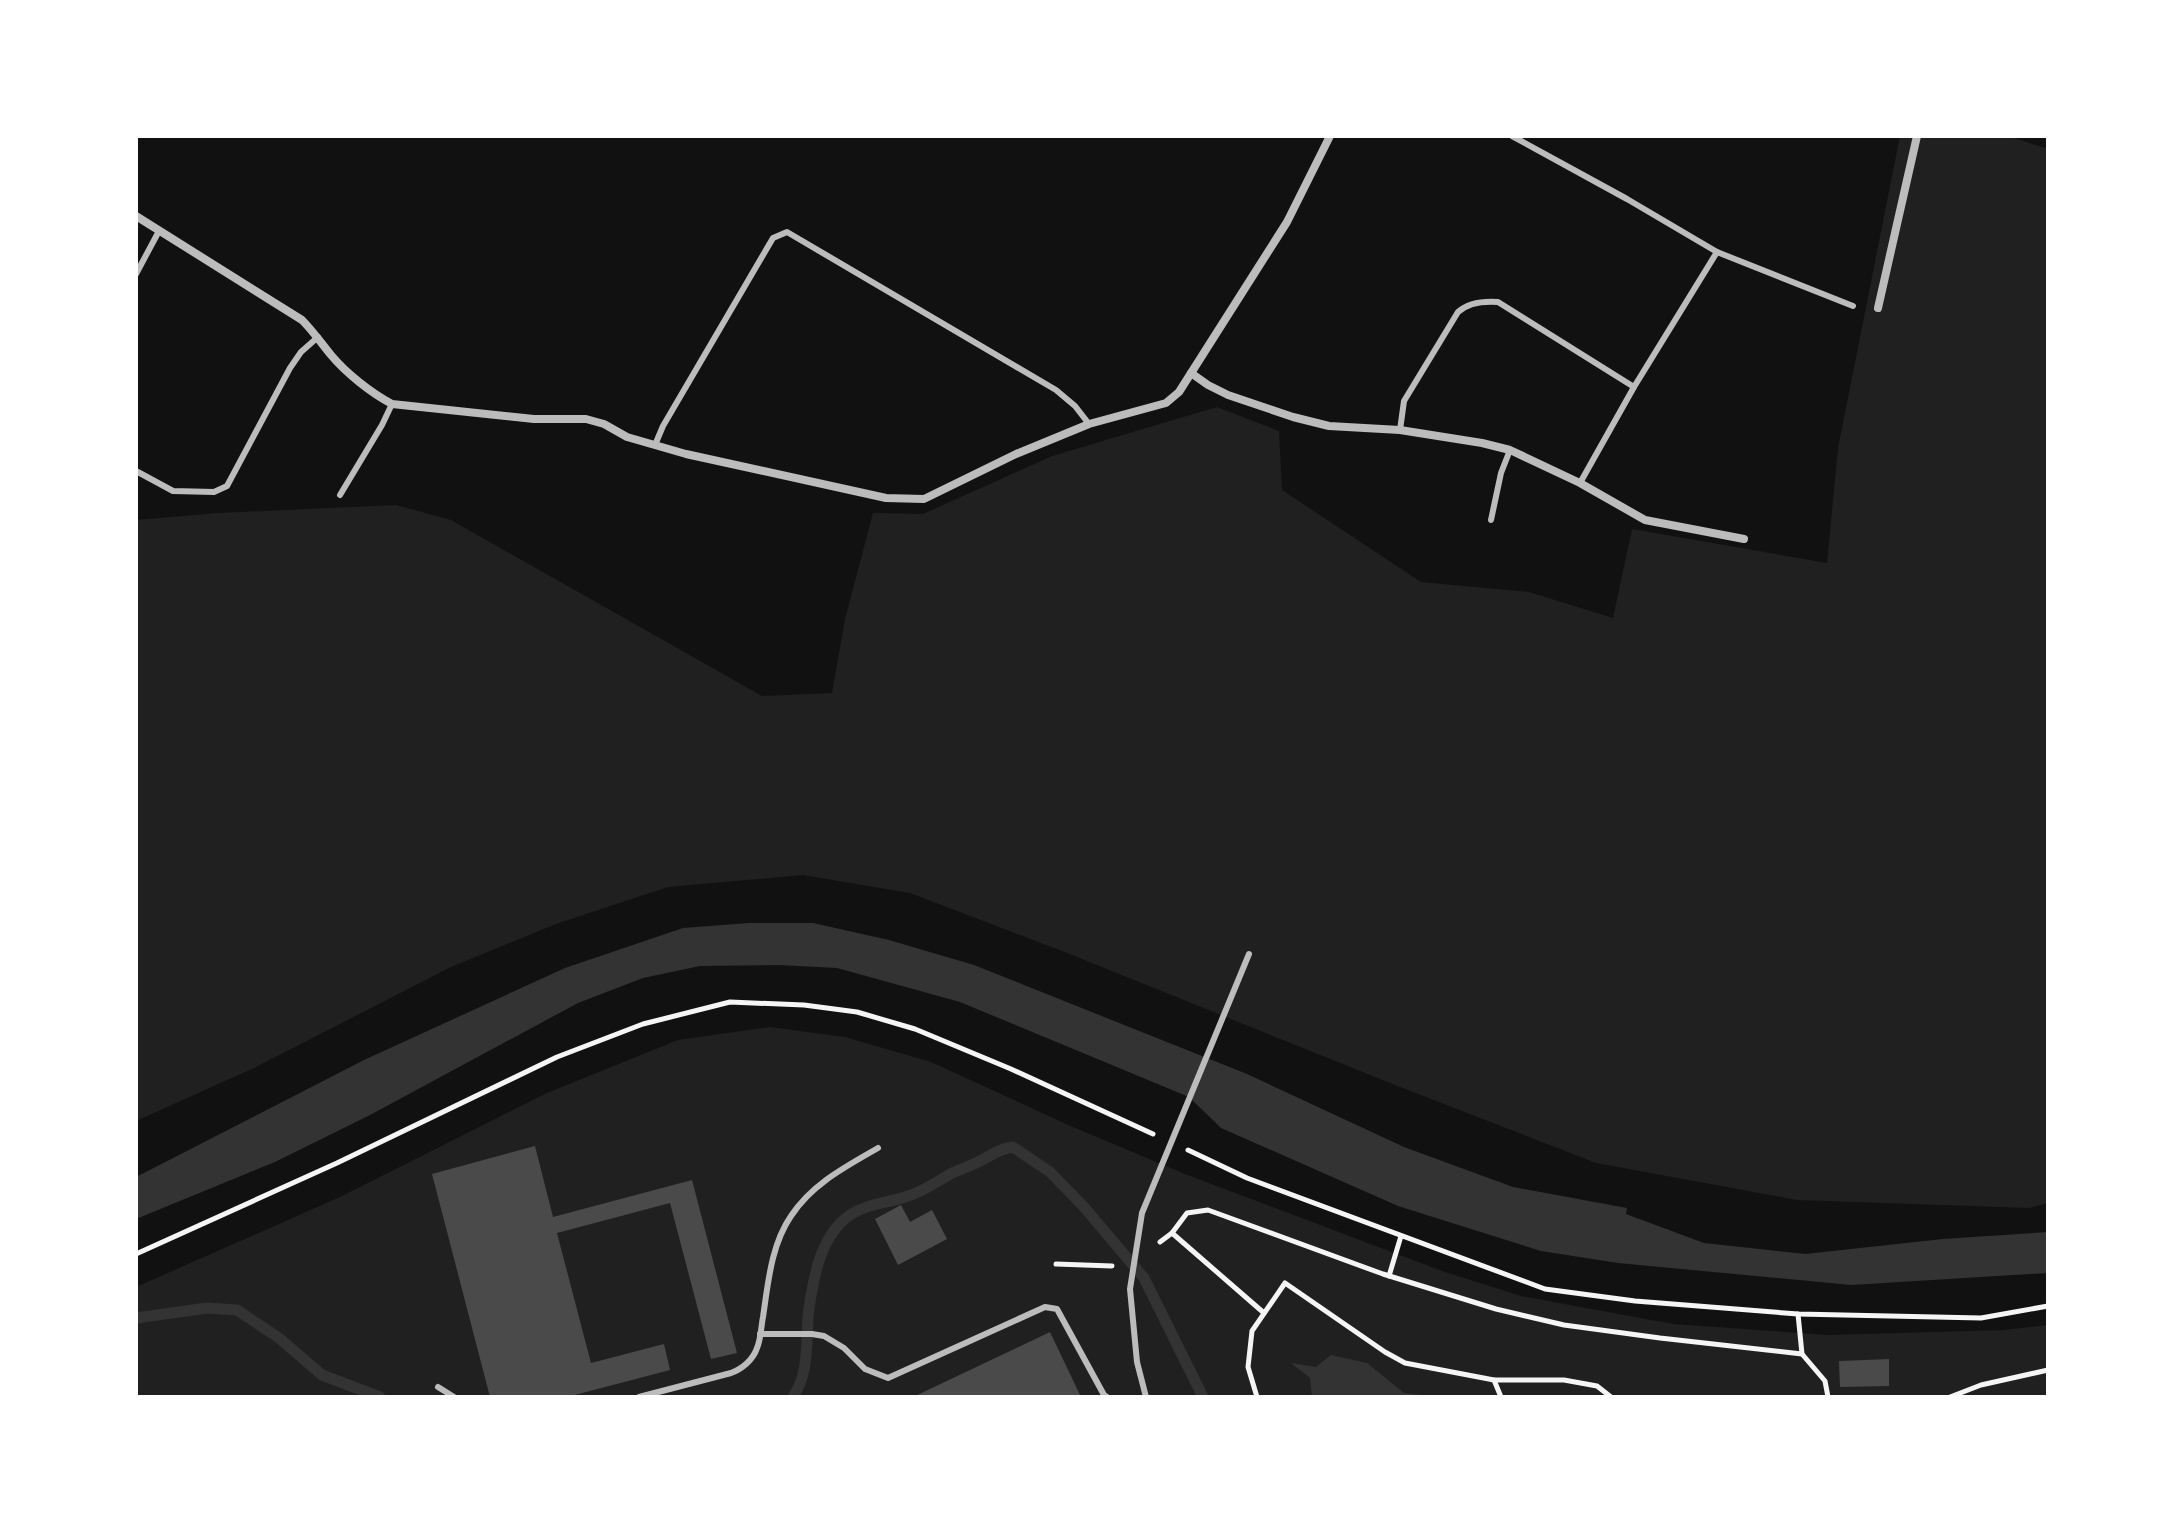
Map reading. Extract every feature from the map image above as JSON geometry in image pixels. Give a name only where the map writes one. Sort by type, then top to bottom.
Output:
[{"type":"street","points":[[136,216],[302,320],[332,357],[376,395],[392,404],[534,419],[586,419],[655,445],[886,498],[924,499],[1016,454],[1089,424],[1166,403],[1179,392],[1287,222],[1330,136]]},
{"type":"street","points":[[1878,308],[1917,136]]},
{"type":"street","points":[[1191,373],[1228,395],[1329,426],[1400,430],[1510,450],[1580,483],[1645,520],[1744,539]]},
{"type":"lane","points":[[1512,136],[1717,252],[1853,306]]},
{"type":"lane","points":[[136,274],[159,231]]},
{"type":"lane","points":[[655,445],[663,426],[773,238],[787,232],[1056,390],[1075,406],[1089,424]]},
{"type":"lane","points":[[1580,483],[1634,387],[1717,252]]},
{"type":"lane","points":[[1400,430],[1404,401],[1458,312],[1465,306],[1490,301],[1498,302],[1634,387]]},
{"type":"lane","points":[[136,471],[173,491],[214,492],[227,486],[290,368],[301,352],[318,337]]},
{"type":"lane","points":[[340,495],[392,404]]},
{"type":"lane","points":[[1491,520],[1501,473],[1510,450]]},
{"type":"lane","points":[[1146,1397],[1137,1362],[1130,1289],[1142,1213],[1249,954]]},
{"type":"lane","points":[[639,1397],[740,1369],[757,1350],[770,1271],[791,1216],[817,1186],[878,1148]]},
{"type":"lane","points":[[760,1334],[824,1336],[844,1348],[865,1369],[888,1378],[1045,1307],[1057,1309],[1107,1397]]},
{"type":"lane","points":[[438,1387],[454,1397]]},
{"type":"path","points":[[136,1254],[337,1163],[557,1057],[643,1024],[730,1002],[804,1005],[857,1012],[915,1029],[1164,1139]]},
{"type":"path","points":[[1177,1146],[1247,1178],[1545,1289],[1635,1301],[1798,1314],[1981,1318],[2048,1306]]},
{"type":"path","points":[[1187,1213],[1208,1210],[1389,1276],[1496,1309],[1564,1325],[1802,1354]]},
{"type":"path","points":[[1172,1233],[1264,1313]]},
{"type":"path","points":[[1389,1276],[1401,1236]]},
{"type":"path","points":[[1257,1397],[1248,1367],[1252,1331],[1285,1283],[1405,1363],[1494,1380],[1564,1380],[1597,1386],[1611,1397]]},
{"type":"path","points":[[1798,1314],[1802,1354],[1825,1381],[1828,1397]]},
{"type":"path","points":[[1950,1397],[1981,1385],[2048,1370]]},
{"type":"path","points":[[1494,1380],[1501,1397]]},
{"type":"shaded area","points":[[1900,136],[2008,136],[2048,149],[2048,1203],[2029,1208],[1797,1200],[1596,1163],[910,893],[803,875],[668,887],[556,924],[451,967],[254,1068],[136,1121],[136,520],[396,505],[451,520],[762,696],[832,693],[845,619],[873,513],[923,514],[1052,456],[1217,407],[1279,431],[1282,490],[1421,582],[1529,592],[1613,618],[1632,529],[1827,563],[1838,448]]},
{"type":"shaded area","points":[[749,923],[813,923],[889,940],[974,965],[1247,1074],[1404,1147],[1513,1187],[1627,1208],[1626,1214],[1704,1243],[1805,1254],[1943,1239],[2048,1232],[2048,1273],[1851,1285],[1618,1263],[1541,1251],[1398,1206],[1221,1128],[1189,1097],[960,1002],[837,968],[779,965],[700,966],[643,978],[578,1003],[370,1115],[275,1162],[136,1219],[136,1177],[364,1060],[565,968],[683,928]]},
{"type":"shaded area","points":[[770,1027],[845,1037],[931,1062],[1185,1174],[1442,1271],[1521,1296],[1673,1324],[1829,1335],[2004,1330],[2048,1325],[2048,1397],[136,1397],[136,1287],[340,1197],[547,1093],[678,1040]]},
{"type":"shaded area","points":[[1331,1355],[1367,1363],[1404,1393],[1438,1397],[1312,1397],[1310,1378],[1291,1363],[1316,1367]]},
{"type":"building","points":[[535,1146],[553,1217],[692,1180],[737,1353],[711,1359],[670,1203],[557,1233],[591,1363],[664,1344],[670,1370],[567,1397],[490,1397],[432,1174]]},
{"type":"building","points":[[901,1205],[910,1222],[932,1210],[947,1239],[898,1265],[875,1219]]},
{"type":"building","points":[[1050,1332],[1081,1397],[913,1397]]},
{"type":"building","points":[[1889,1359],[1889,1386],[1840,1387],[1839,1361]]},
{"type":"waterway","points":[[793,1397],[803,1376],[809,1308],[820,1257],[840,1223],[857,1211],[914,1194],[952,1173],[1013,1147],[1050,1172],[1144,1278],[1203,1397]]},
{"type":"waterway","points":[[136,1318],[207,1308],[237,1310],[279,1338],[322,1375],[380,1397]]}]
